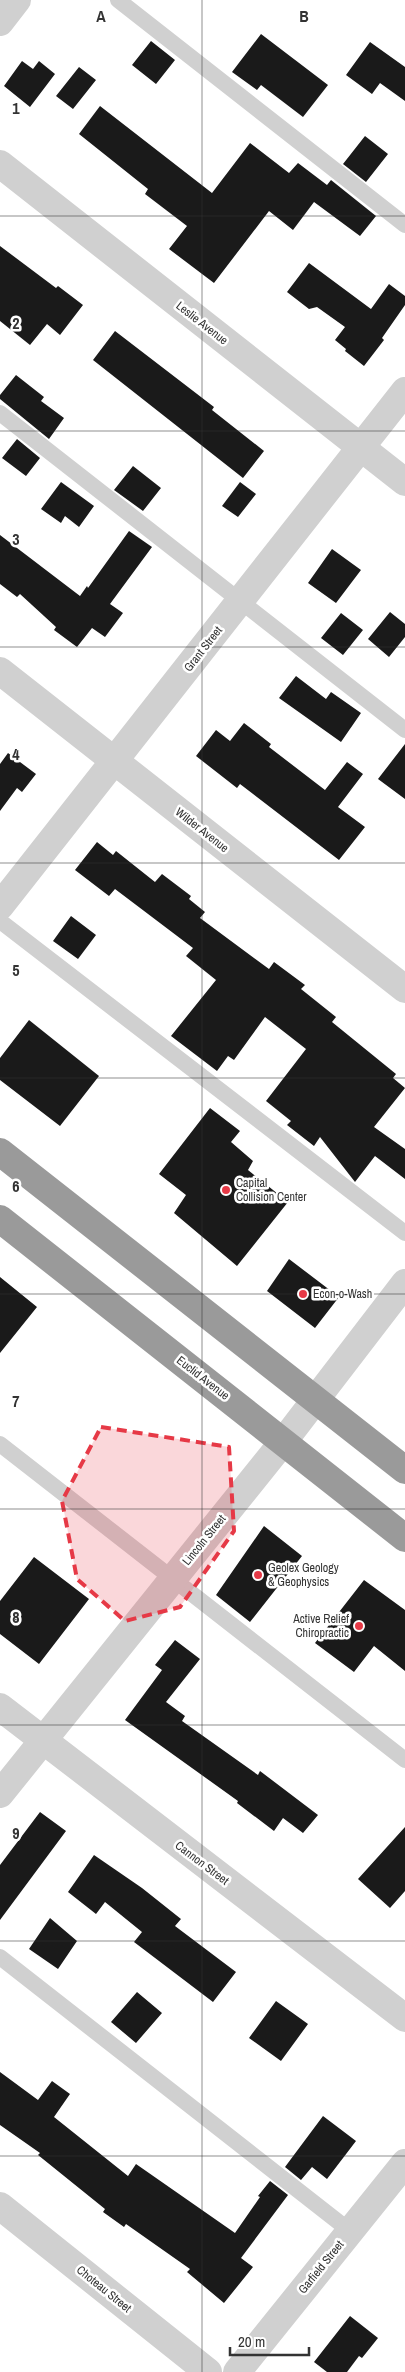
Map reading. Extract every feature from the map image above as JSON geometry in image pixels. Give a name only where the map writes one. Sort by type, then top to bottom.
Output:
[{"type":"highway","points":[[0,1152],[405,1470]]},
{"type":"highway","name":"Euclid Avenue","points":[[0,1219],[405,1538]]},
{"type":"street","points":[[0,22],[17,0]]},
{"type":"street","name":"Leslie Avenue","points":[[0,164],[405,482]]},
{"type":"street","name":"Grant Street","points":[[0,906],[405,391]]},
{"type":"street","name":"Wilder Avenue","points":[[0,671],[405,988]]},
{"type":"street","name":"Lincoln Street","points":[[0,1794],[283,1442],[314,1398],[405,1283]]},
{"type":"street","name":"Cannon Street","points":[[0,1707],[405,2018]]},
{"type":"street","name":"Garfield Street","points":[[237,2372],[405,2163]]},
{"type":"street","name":"Choteau Street","points":[[0,2206],[208,2372]]},
{"type":"lane","points":[[118,0],[405,225]]},
{"type":"lane","points":[[0,413],[405,730]]},
{"type":"lane","points":[[0,921],[405,1233]]},
{"type":"lane","points":[[0,1444],[405,1760]]},
{"type":"lane","points":[[0,1957],[350,2231]]},
{"type":"highlighted area","points":[[101,1427],[229,1447],[234,1531],[180,1607],[125,1621],[77,1579],[62,1501]]},
{"type":"building","points":[[261,34],[328,85],[303,117],[261,85],[257,90],[232,72]]},
{"type":"building","points":[[151,41],[175,60],[156,84],[132,65]]},
{"type":"building","points":[[370,42],[405,67],[405,101],[380,83],[372,94],[346,75]]},
{"type":"building","points":[[22,61],[33,69],[39,61],[55,74],[30,107],[4,86]]},
{"type":"building","points":[[79,67],[96,80],[73,109],[56,96]]},
{"type":"building","points":[[100,106],[212,193],[250,143],[289,173],[298,163],[327,185],[331,180],[376,216],[360,236],[314,202],[293,230],[269,211],[214,283],[169,249],[187,226],[145,194],[148,189],[79,134]]},
{"type":"building","points":[[365,136],[388,154],[366,182],[343,164]]},
{"type":"building","points":[[0,246],[56,288],[58,286],[83,305],[60,335],[47,324],[30,345],[0,321]]},
{"type":"building","points":[[309,263],[371,309],[389,284],[405,296],[405,305],[382,338],[384,340],[364,366],[345,351],[346,349],[335,340],[345,327],[317,307],[309,309],[287,292]]},
{"type":"building","points":[[115,331],[214,407],[212,410],[264,451],[243,478],[93,360]]},
{"type":"building","points":[[16,375],[44,397],[41,401],[64,418],[49,439],[0,399],[0,395]]},
{"type":"building","points":[[17,439],[40,458],[26,476],[2,458]]},
{"type":"building","points":[[133,466],[161,488],[143,511],[114,490]]},
{"type":"building","points":[[61,482],[94,506],[79,527],[65,516],[61,523],[41,509]]},
{"type":"building","points":[[240,482],[256,494],[238,517],[222,506]]},
{"type":"building","points":[[129,531],[152,547],[110,604],[123,613],[105,637],[92,628],[77,647],[54,630],[56,627],[20,594],[17,597],[0,584],[0,535],[80,596],[87,586],[88,588]]},
{"type":"building","points":[[332,549],[361,570],[336,603],[308,583]]},
{"type":"building","points":[[390,612],[405,624],[405,637],[389,657],[368,639]]},
{"type":"building","points":[[341,613],[363,630],[343,655],[321,638]]},
{"type":"building","points":[[296,676],[326,699],[331,692],[361,713],[341,742],[279,698]]},
{"type":"building","points":[[244,723],[271,744],[269,747],[325,790],[347,762],[363,774],[338,807],[365,827],[339,860],[240,784],[237,788],[196,756],[216,730],[230,741]]},
{"type":"building","points":[[405,744],[405,799],[378,779]]},
{"type":"building","points":[[8,753],[36,774],[22,792],[17,788],[0,811],[0,764]]},
{"type":"building","points":[[97,842],[113,855],[116,851],[155,882],[162,874],[191,896],[189,899],[205,912],[200,918],[269,969],[274,962],[305,985],[301,989],[336,1017],[332,1022],[396,1074],[393,1078],[405,1088],[374,1127],[405,1149],[405,1179],[375,1156],[355,1182],[320,1137],[314,1146],[287,1125],[291,1121],[266,1101],[306,1049],[265,1017],[234,1060],[228,1056],[217,1071],[171,1036],[216,980],[186,956],[193,948],[115,889],[109,896],[75,870]]},
{"type":"building","points":[[71,916],[96,935],[78,959],[53,941]]},
{"type":"building","points":[[29,1020],[99,1076],[60,1126],[0,1080],[0,1058]]},
{"type":"building","name":"Capital Collision Center","points":[[210,1108],[240,1131],[231,1142],[253,1161],[248,1170],[288,1202],[237,1266],[174,1213],[186,1195],[159,1174]]},
{"type":"building","name":"Econ-o-Wash","points":[[289,1259],[339,1297],[315,1328],[267,1291]]},
{"type":"building","points":[[0,1277],[37,1307],[0,1353]]},
{"type":"building","name":"Geolex Geology & Geophysics","points":[[264,1526],[302,1556],[250,1622],[216,1595]]},
{"type":"building","points":[[34,1557],[89,1599],[39,1664],[0,1634],[0,1601]]},
{"type":"building","name":"Active Relief Chiropractic","points":[[364,1580],[405,1610],[405,1671],[374,1646],[354,1672],[315,1643]]},
{"type":"building","points":[[175,1640],[200,1659],[166,1702],[185,1716],[182,1721],[258,1775],[260,1771],[318,1815],[303,1833],[283,1818],[274,1831],[237,1803],[238,1801],[125,1720],[162,1670],[155,1665]]},
{"type":"building","points":[[40,1812],[66,1831],[0,1920],[0,1865]]},
{"type":"building","points":[[405,1827],[405,1891],[390,1908],[358,1879]]},
{"type":"building","points":[[94,1855],[142,1888],[181,1919],[175,1926],[236,1972],[213,2002],[134,1942],[142,1932],[105,1902],[96,1914],[68,1892]]},
{"type":"building","points":[[50,1918],[77,1941],[58,1969],[29,1949]]},
{"type":"building","points":[[137,1992],[162,2013],[136,2043],[111,2022]]},
{"type":"building","points":[[276,2001],[308,2024],[281,2061],[249,2038]]},
{"type":"building","points":[[0,2072],[38,2100],[52,2081],[70,2094],[54,2117],[128,2176],[136,2164],[235,2233],[260,2197],[258,2196],[270,2181],[288,2195],[241,2258],[253,2267],[224,2303],[187,2272],[190,2269],[126,2224],[124,2227],[103,2212],[105,2209],[38,2155],[40,2153],[0,2125]]},
{"type":"building","points":[[323,2116],[356,2141],[327,2179],[312,2167],[301,2180],[285,2167]]},
{"type":"building","points":[[350,2316],[378,2338],[362,2358],[359,2356],[347,2372],[327,2372],[314,2362]]},
{"type":"place","name":"Capital Collision Center","points":[[226,1190]]},
{"type":"place","name":"Econ-o-Wash","points":[[303,1294]]},
{"type":"place","name":"Geolex Geology & Geophysics","points":[[258,1575]]},
{"type":"place","name":"Active Relief Chiropractic","points":[[359,1626]]}]
